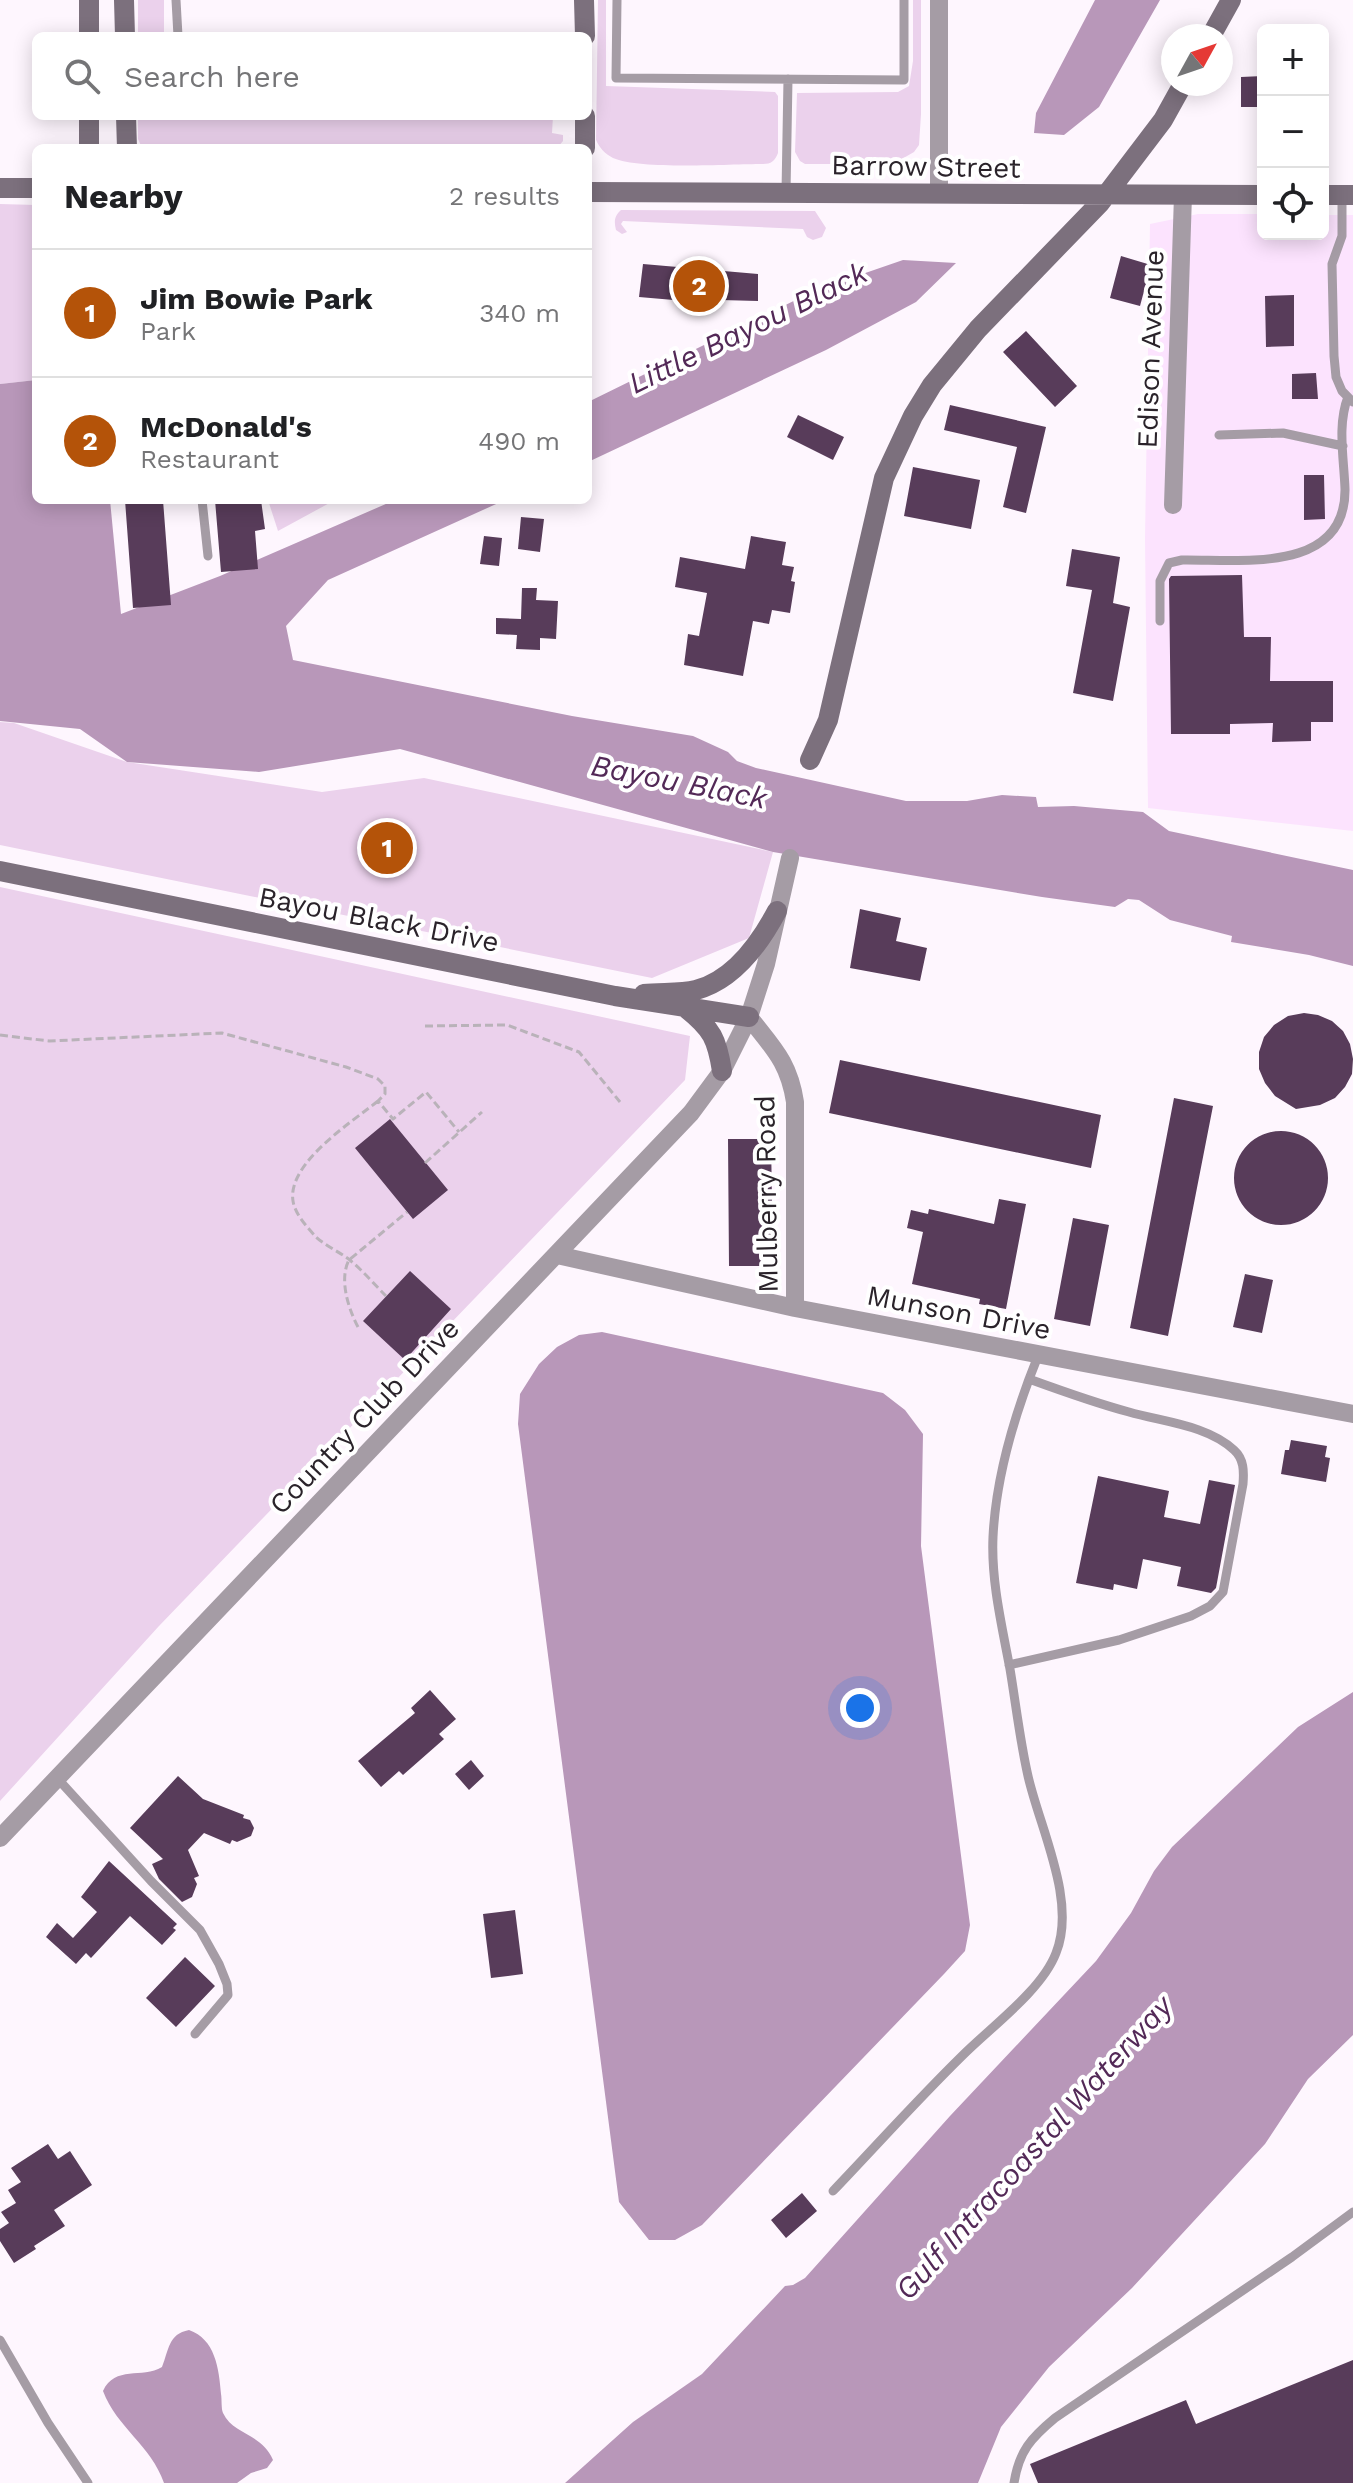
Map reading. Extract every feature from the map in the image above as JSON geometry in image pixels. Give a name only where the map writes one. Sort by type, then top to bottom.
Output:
[{"type":"street","points":[[89,0],[89,32]]},
{"type":"street","points":[[124,0],[125,32]]},
{"type":"street","points":[[584,0],[585,32]]},
{"type":"street","points":[[939,0],[939,194]]},
{"type":"street","points":[[1218,24],[1231,0]]},
{"type":"street","points":[[810,760],[828,720],[884,478],[913,416],[932,385],[978,329],[1105,195],[1163,120],[1176,96]]},
{"type":"street","points":[[89,120],[89,144]]},
{"type":"street","points":[[126,120],[127,144]]},
{"type":"street","points":[[585,120],[585,144]]},
{"type":"street","points":[[0,188],[32,188]]},
{"type":"street","name":"Barrow Street","points":[[592,192],[1257,195]]},
{"type":"street","name":"Edison Avenue","points":[[1173,505],[1183,195]]},
{"type":"street","points":[[749,1017],[766,964],[790,858]]},
{"type":"street","name":"Bayou Black Drive","points":[[0,871],[615,996],[749,1017]]},
{"type":"street","points":[[615,996],[696,990],[726,974],[751,952],[761,941],[777,911]]},
{"type":"street","points":[[687,1009],[706,1024],[715,1037],[722,1071]]},
{"type":"street","name":"Country Club Drive","points":[[0,1838],[691,1113],[722,1071],[749,1017]]},
{"type":"street","name":"Mulberry Road","points":[[749,1017],[785,1063],[792,1078],[795,1102],[795,1308]]},
{"type":"street","name":"Munson Drive","points":[[557,1255],[795,1308],[1353,1414]]},
{"type":"lane","points":[[176,0],[178,32]]},
{"type":"lane","points":[[617,0],[616,78],[904,80],[904,0]]},
{"type":"lane","points":[[786,193],[788,79]]},
{"type":"lane","points":[[1160,621],[1160,581],[1169,563],[1182,560],[1275,559],[1299,554],[1314,548],[1339,519],[1343,508],[1344,408],[1350,399],[1342,391],[1336,377],[1334,356],[1332,264],[1342,236],[1339,195]]},
{"type":"lane","points":[[1219,435],[1283,433],[1343,446]]},
{"type":"lane","points":[[202,504],[208,556]]},
{"type":"lane","points":[[833,2191],[931,2087],[1027,1993],[1056,1955],[1063,1917],[1061,1896],[1028,1779],[996,1593],[993,1537],[1007,1443],[1038,1356]]},
{"type":"lane","points":[[1009,1665],[1119,1640],[1191,1616],[1210,1606],[1223,1592],[1243,1484],[1244,1469],[1239,1456],[1214,1436],[1082,1399],[1029,1379]]},
{"type":"lane","points":[[57,1778],[209,1943],[227,1984],[228,1995],[195,2034]]},
{"type":"lane","points":[[1014,2483],[1017,2466],[1030,2439],[1055,2418],[1353,2212]]},
{"type":"lane","points":[[0,2340],[48,2423],[88,2483]]},
{"type":"path","points":[[425,1026],[507,1025],[579,1052],[620,1102]]},
{"type":"path","points":[[0,1035],[49,1041],[222,1033],[346,1067],[378,1079],[385,1086],[385,1094],[318,1150],[302,1168],[294,1185],[293,1201],[301,1219],[386,1296]]},
{"type":"path","points":[[378,1101],[393,1119],[426,1092],[459,1132]]},
{"type":"path","points":[[425,1163],[482,1112]]},
{"type":"path","points":[[358,1327],[351,1314],[345,1268],[349,1260],[407,1212]]},
{"type":"shaded area","points":[[138,0],[164,0],[164,32],[138,32]]},
{"type":"shaded area","points":[[598,0],[606,0],[606,86],[775,92],[778,96],[778,153],[774,160],[763,164],[664,165],[626,162],[605,152],[596,140]]},
{"type":"shaded area","points":[[913,0],[921,0],[919,145],[914,152],[893,164],[805,164],[800,161],[795,152],[797,93],[898,92],[909,86],[913,61]]},
{"type":"shaded area","points":[[138,120],[553,120],[552,133],[563,135],[560,144],[140,144]]},
{"type":"shaded area","points":[[0,204],[32,205],[32,380],[0,384]]},
{"type":"shaded area","points":[[621,210],[815,211],[826,228],[822,237],[813,240],[807,237],[803,229],[623,221],[621,224],[627,232],[622,234],[616,230],[615,224]]},
{"type":"shaded area","points":[[1198,214],[1257,214],[1257,240],[1329,240],[1329,215],[1353,215],[1353,831],[1148,808],[1145,539],[1150,224]]},
{"type":"shaded area","points":[[269,504],[328,504],[278,531]]},
{"type":"shaded area","points":[[0,722],[14,723],[127,762],[322,792],[424,778],[773,852],[749,938],[652,978],[0,845]]},
{"type":"shaded area","points":[[0,887],[690,1036],[685,1080],[159,1626],[0,1801]]},
{"type":"water","points":[[1095,0],[1160,0],[1099,107],[1064,135],[1034,133],[1036,113]]},
{"type":"water","name":"Little Bayou Black","points":[[903,260],[956,263],[916,302],[826,350],[592,460],[592,400],[816,290]]},
{"type":"water","name":"Bayou Black","points":[[32,380],[32,504],[110,504],[121,614],[220,576],[386,504],[496,504],[328,580],[286,626],[293,660],[572,716],[693,736],[756,768],[906,801],[967,801],[1002,795],[1036,797],[1038,807],[1074,806],[1143,812],[1169,831],[1353,870],[1353,966],[1231,942],[1232,936],[1170,920],[1139,900],[1128,899],[1115,907],[773,852],[400,749],[259,772],[127,762],[80,729],[0,721],[0,384]]},
{"type":"water","points":[[602,1332],[883,1393],[905,1410],[923,1434],[921,1546],[970,1925],[965,1951],[944,1974],[702,2225],[675,2240],[649,2240],[619,2202],[518,1424],[520,1394],[539,1364],[557,1347],[579,1335]]},
{"type":"water","name":"Gulf Intracoastal Waterway","points":[[1353,1692],[1353,2035],[1308,2079],[1265,2144],[1132,2288],[1049,2367],[1001,2427],[978,2483],[565,2483],[633,2422],[702,2374],[785,2286],[805,2278],[950,2116],[1096,1961],[1131,1913],[1154,1871],[1172,1847],[1298,1727]]},
{"type":"water","points":[[189,2330],[205,2340],[214,2356],[222,2411],[233,2426],[262,2444],[273,2460],[267,2468],[251,2473],[237,2483],[164,2483],[151,2458],[117,2416],[103,2391],[114,2378],[162,2367],[173,2339]]},
{"type":"building","points":[[1257,76],[1257,107],[1241,107],[1241,77]]},
{"type":"building","points":[[1121,256],[1151,265],[1140,306],[1110,298]]},
{"type":"building","points":[[643,264],[758,274],[758,301],[721,300],[720,304],[639,297]]},
{"type":"building","points":[[1294,295],[1294,346],[1266,347],[1265,296]]},
{"type":"building","points":[[1026,331],[1077,386],[1055,407],[1003,352]]},
{"type":"building","points":[[1316,373],[1318,399],[1292,399],[1292,374]]},
{"type":"building","points":[[950,405],[1046,427],[1026,513],[1003,507],[1017,447],[944,430]]},
{"type":"building","points":[[798,415],[844,437],[833,460],[787,437]]},
{"type":"building","points":[[913,467],[980,480],[971,529],[904,516]]},
{"type":"building","points":[[1304,475],[1324,475],[1325,519],[1304,520]]},
{"type":"building","points":[[125,504],[163,504],[171,605],[133,608]]},
{"type":"building","points":[[215,504],[262,504],[265,529],[255,531],[258,569],[221,572]]},
{"type":"building","points":[[521,517],[544,519],[540,552],[518,549]]},
{"type":"building","points":[[484,536],[502,538],[499,566],[480,564]]},
{"type":"building","points":[[751,536],[786,542],[782,565],[794,567],[791,581],[795,582],[790,613],[772,610],[769,624],[753,621],[743,676],[684,665],[688,634],[699,636],[707,593],[675,587],[680,557],[745,569]]},
{"type":"building","points":[[1072,549],[1120,557],[1113,603],[1130,607],[1113,701],[1073,693],[1092,590],[1066,586]]},
{"type":"building","points":[[1242,575],[1244,637],[1271,637],[1270,681],[1333,681],[1333,722],[1311,722],[1311,741],[1272,742],[1273,723],[1230,724],[1230,734],[1171,734],[1169,579],[1171,576]]},
{"type":"building","points":[[522,588],[537,588],[536,600],[558,601],[556,639],[540,638],[540,650],[516,649],[517,635],[496,634],[496,618],[521,619]]},
{"type":"building","points":[[860,909],[901,918],[896,941],[927,948],[920,981],[850,968]]},
{"type":"building","points":[[1304,1013],[1332,1021],[1343,1031],[1350,1044],[1352,1074],[1335,1098],[1320,1105],[1296,1109],[1275,1096],[1265,1083],[1259,1069],[1259,1052],[1264,1037],[1274,1025],[1288,1016]]},
{"type":"building","points":[[840,1060],[1101,1115],[1091,1168],[829,1113]]},
{"type":"building","points":[[1174,1098],[1213,1106],[1168,1336],[1130,1328]]},
{"type":"building","points":[[390,1119],[448,1190],[413,1219],[355,1148]]},
{"type":"building","points":[[1281,1131],[1299,1135],[1314,1145],[1324,1160],[1328,1178],[1324,1196],[1314,1211],[1299,1221],[1281,1225],[1263,1221],[1248,1211],[1238,1196],[1234,1178],[1238,1160],[1248,1145],[1263,1135]]},
{"type":"building","points":[[728,1139],[771,1139],[773,1266],[729,1266]]},
{"type":"building","points":[[999,1199],[1026,1204],[1006,1309],[979,1304],[980,1299],[912,1284],[923,1232],[907,1228],[911,1210],[928,1214],[929,1209],[994,1224]]},
{"type":"building","points":[[1073,1218],[1109,1225],[1090,1326],[1054,1319]]},
{"type":"building","points":[[410,1271],[451,1309],[405,1360],[363,1321]]},
{"type":"building","points":[[1245,1274],[1273,1280],[1262,1333],[1233,1327]]},
{"type":"building","points":[[1291,1440],[1327,1446],[1325,1457],[1330,1458],[1326,1482],[1281,1474],[1285,1450],[1289,1450]]},
{"type":"building","points":[[1098,1476],[1169,1491],[1164,1517],[1200,1524],[1209,1480],[1235,1485],[1216,1588],[1211,1593],[1177,1586],[1181,1567],[1143,1559],[1137,1589],[1114,1584],[1113,1590],[1076,1583]]},
{"type":"building","points":[[430,1690],[456,1719],[439,1734],[444,1739],[403,1775],[399,1771],[381,1787],[358,1761],[415,1713],[411,1708]]},
{"type":"building","points":[[471,1760],[484,1776],[469,1790],[455,1774]]},
{"type":"building","points":[[178,1776],[203,1799],[244,1815],[243,1818],[250,1820],[254,1828],[251,1836],[237,1842],[232,1840],[230,1844],[204,1833],[188,1850],[199,1876],[194,1878],[197,1884],[192,1897],[182,1902],[159,1879],[152,1864],[163,1859],[130,1828]]},
{"type":"building","points":[[109,1861],[177,1924],[173,1928],[176,1930],[162,1945],[130,1916],[91,1958],[86,1953],[76,1964],[46,1937],[57,1923],[73,1938],[97,1912],[81,1897]]},
{"type":"building","points":[[515,1910],[523,1974],[491,1978],[483,1914]]},
{"type":"building","points":[[185,1957],[215,1986],[176,2027],[146,1998]]},
{"type":"building","points":[[48,2144],[58,2159],[70,2151],[92,2185],[54,2210],[65,2226],[14,2263],[0,2241],[0,2229],[9,2223],[1,2212],[16,2203],[8,2190],[21,2182],[11,2168]]},
{"type":"building","points":[[802,2193],[817,2211],[786,2238],[771,2220]]},
{"type":"building","points":[[1353,2360],[1353,2483],[1038,2483],[1030,2464],[1186,2400],[1196,2424]]},
{"type":"place","name":"McDonald's","points":[[699,286]]},
{"type":"place","name":"Jim Bowie Park","points":[[387,848]]}]
